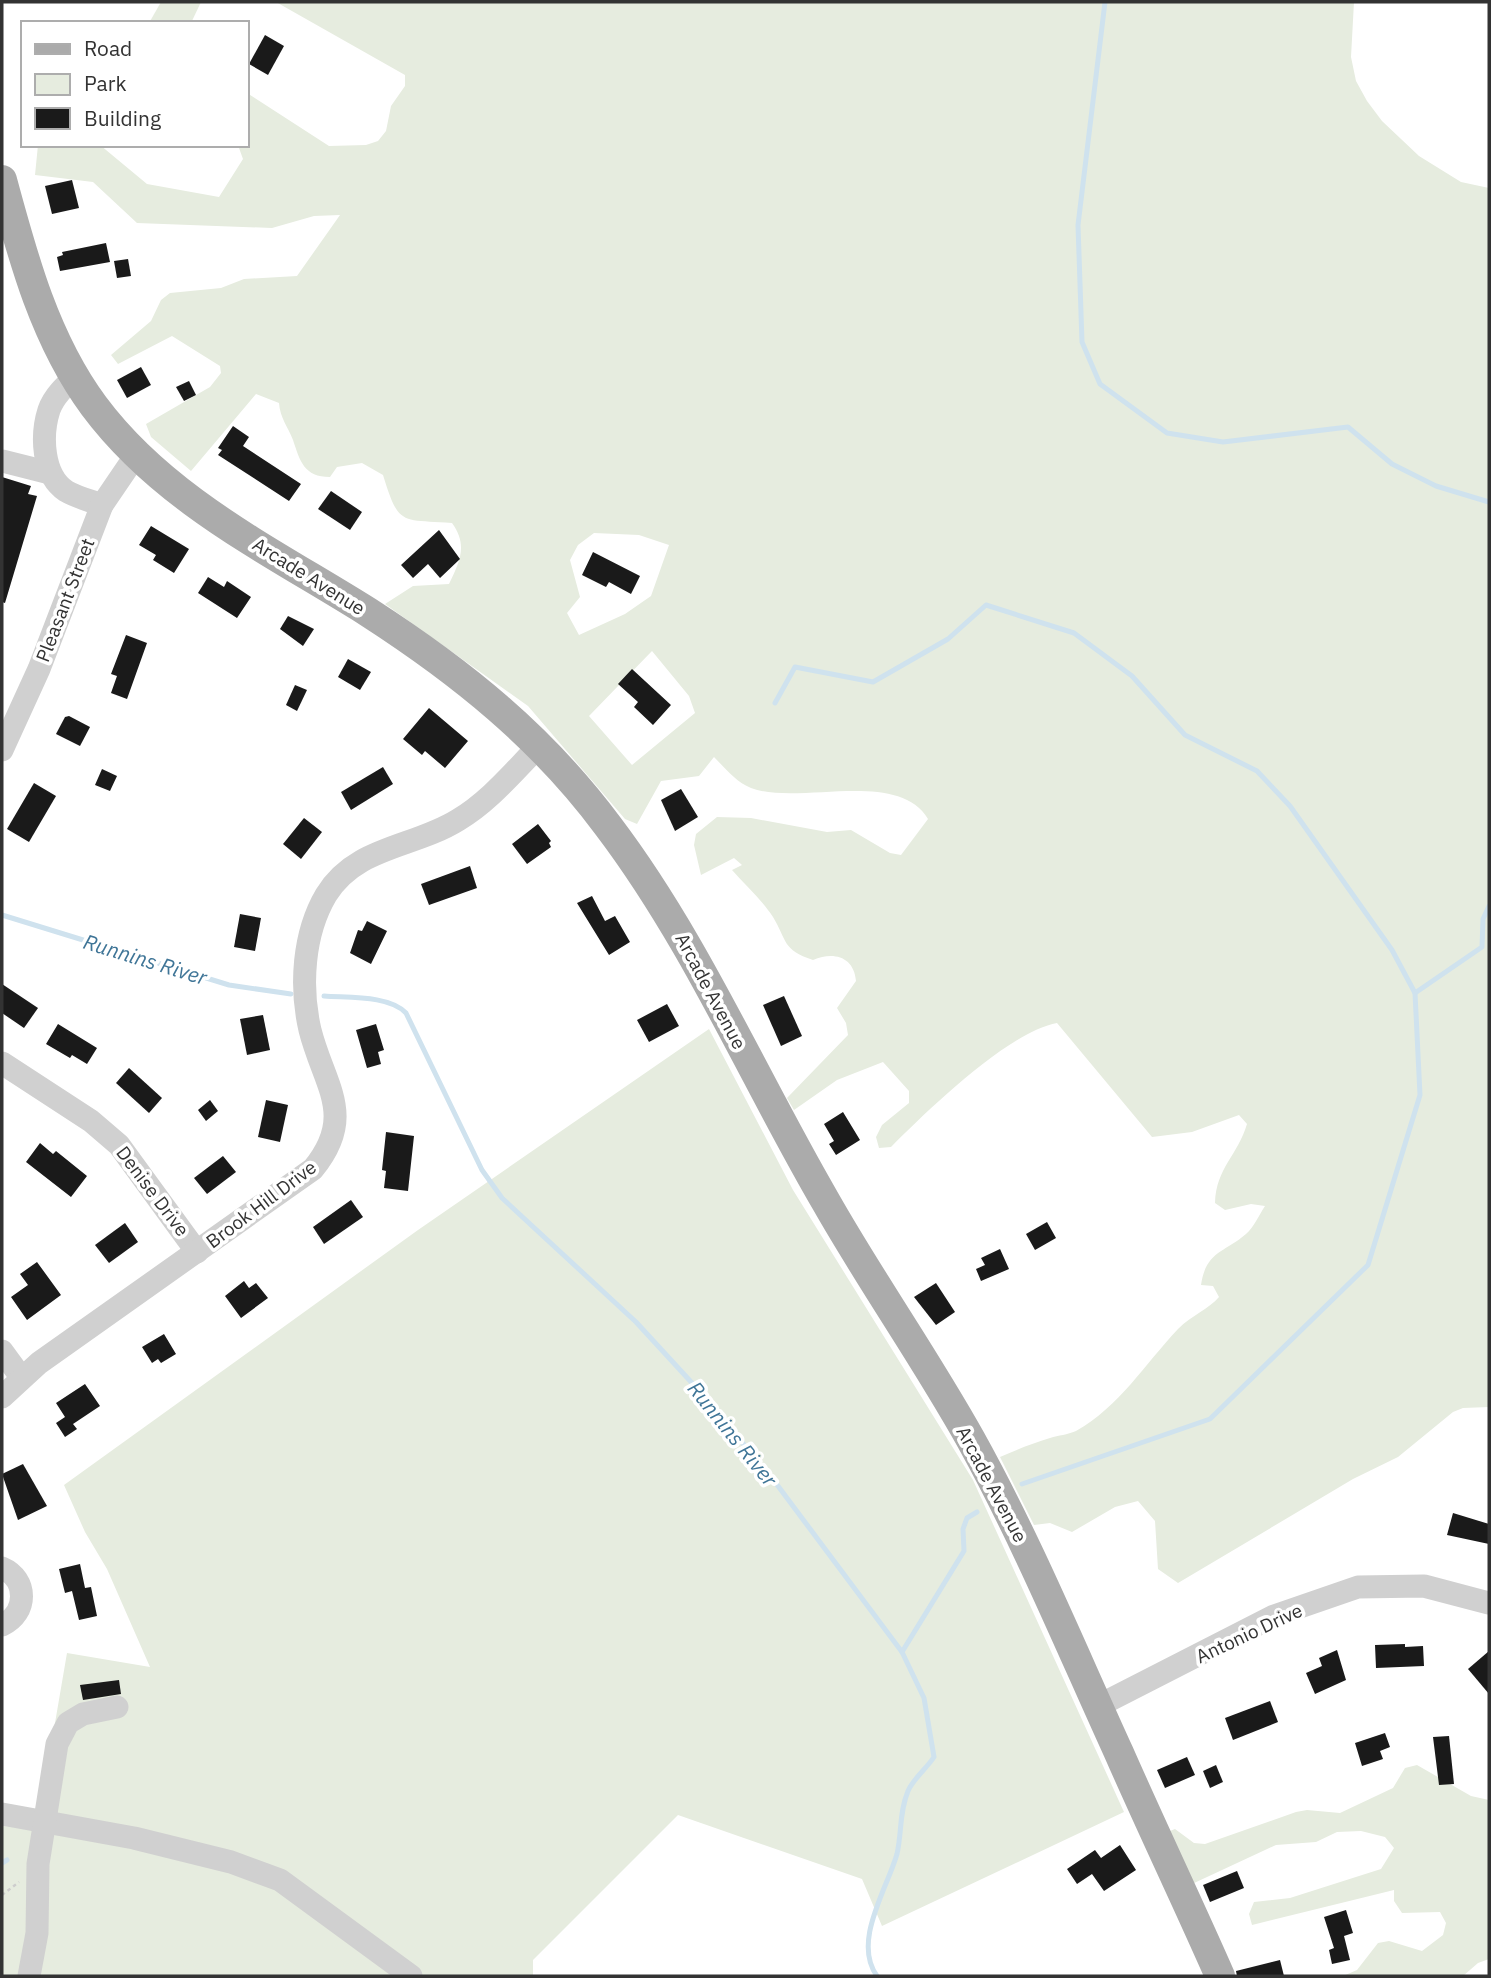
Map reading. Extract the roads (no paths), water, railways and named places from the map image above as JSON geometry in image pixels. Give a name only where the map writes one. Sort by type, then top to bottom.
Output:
[{"type":"main road","name":"Arcade Avenue","points":[[2,180],[38,303],[95,407],[135,455],[191,502],[446,664],[505,711],[540,745],[606,823],[678,927],[826,1203],[970,1438],[1016,1527],[1220,1976]]},
{"type":"street","points":[[76,376],[61,390],[49,411],[46,452],[50,473],[66,491],[102,505]]},
{"type":"street","name":"Pleasant Street","points":[[2,750],[11,709],[102,505],[135,455]]},
{"type":"street","points":[[2,461],[50,473]]},
{"type":"street","name":"Brook Hill Drive","points":[[2,1396],[21,1377],[313,1169],[332,1140],[337,1109],[310,1029],[305,979],[311,931],[328,892],[364,858],[437,832],[476,809],[540,745]]},
{"type":"street","name":"Denise Drive","points":[[2,1063],[91,1121],[119,1145],[197,1252]]},
{"type":"street","points":[[2,1351],[21,1377]]},
{"type":"street","points":[[2,1568],[16,1577],[23,1597],[16,1616],[2,1625]]},
{"type":"street","name":"Antonio Drive","points":[[1098,1706],[1274,1616],[1358,1587],[1424,1586],[1489,1603]]},
{"type":"street","points":[[29,1976],[37,1933],[38,1864],[57,1744],[68,1723],[83,1714],[117,1707]]},
{"type":"street","points":[[2,1814],[134,1838],[231,1862],[280,1880],[411,1976]]},
{"type":"waterway","points":[[1105,2],[1078,225],[1082,342],[1100,384],[1167,433],[1223,442],[1348,427],[1392,464],[1436,486],[1489,502]]},
{"type":"waterway","points":[[775,703],[795,667],[873,682],[948,639],[986,605],[1074,633],[1132,676],[1185,735],[1257,771],[1290,806],[1392,950],[1415,993],[1420,1095],[1368,1265],[1210,1419],[1022,1484]]},
{"type":"waterway","points":[[1415,993],[1482,947],[1483,919],[1489,906]]},
{"type":"waterway","name":"Runnins River","points":[[2,915],[229,985],[291,994]]},
{"type":"waterway","name":"Runnins River","points":[[324,996],[379,1000],[399,1007],[406,1013],[482,1170],[502,1198],[636,1322],[704,1396],[778,1486],[902,1652],[924,1698],[934,1757],[908,1791],[903,1807],[897,1854],[874,1915],[868,1948],[870,1962],[877,1976]]},
{"type":"waterway","points":[[902,1652],[964,1551],[963,1529],[967,1518],[977,1512]]},
{"type":"waterway","points":[[2,1863],[7,1860]]}]
